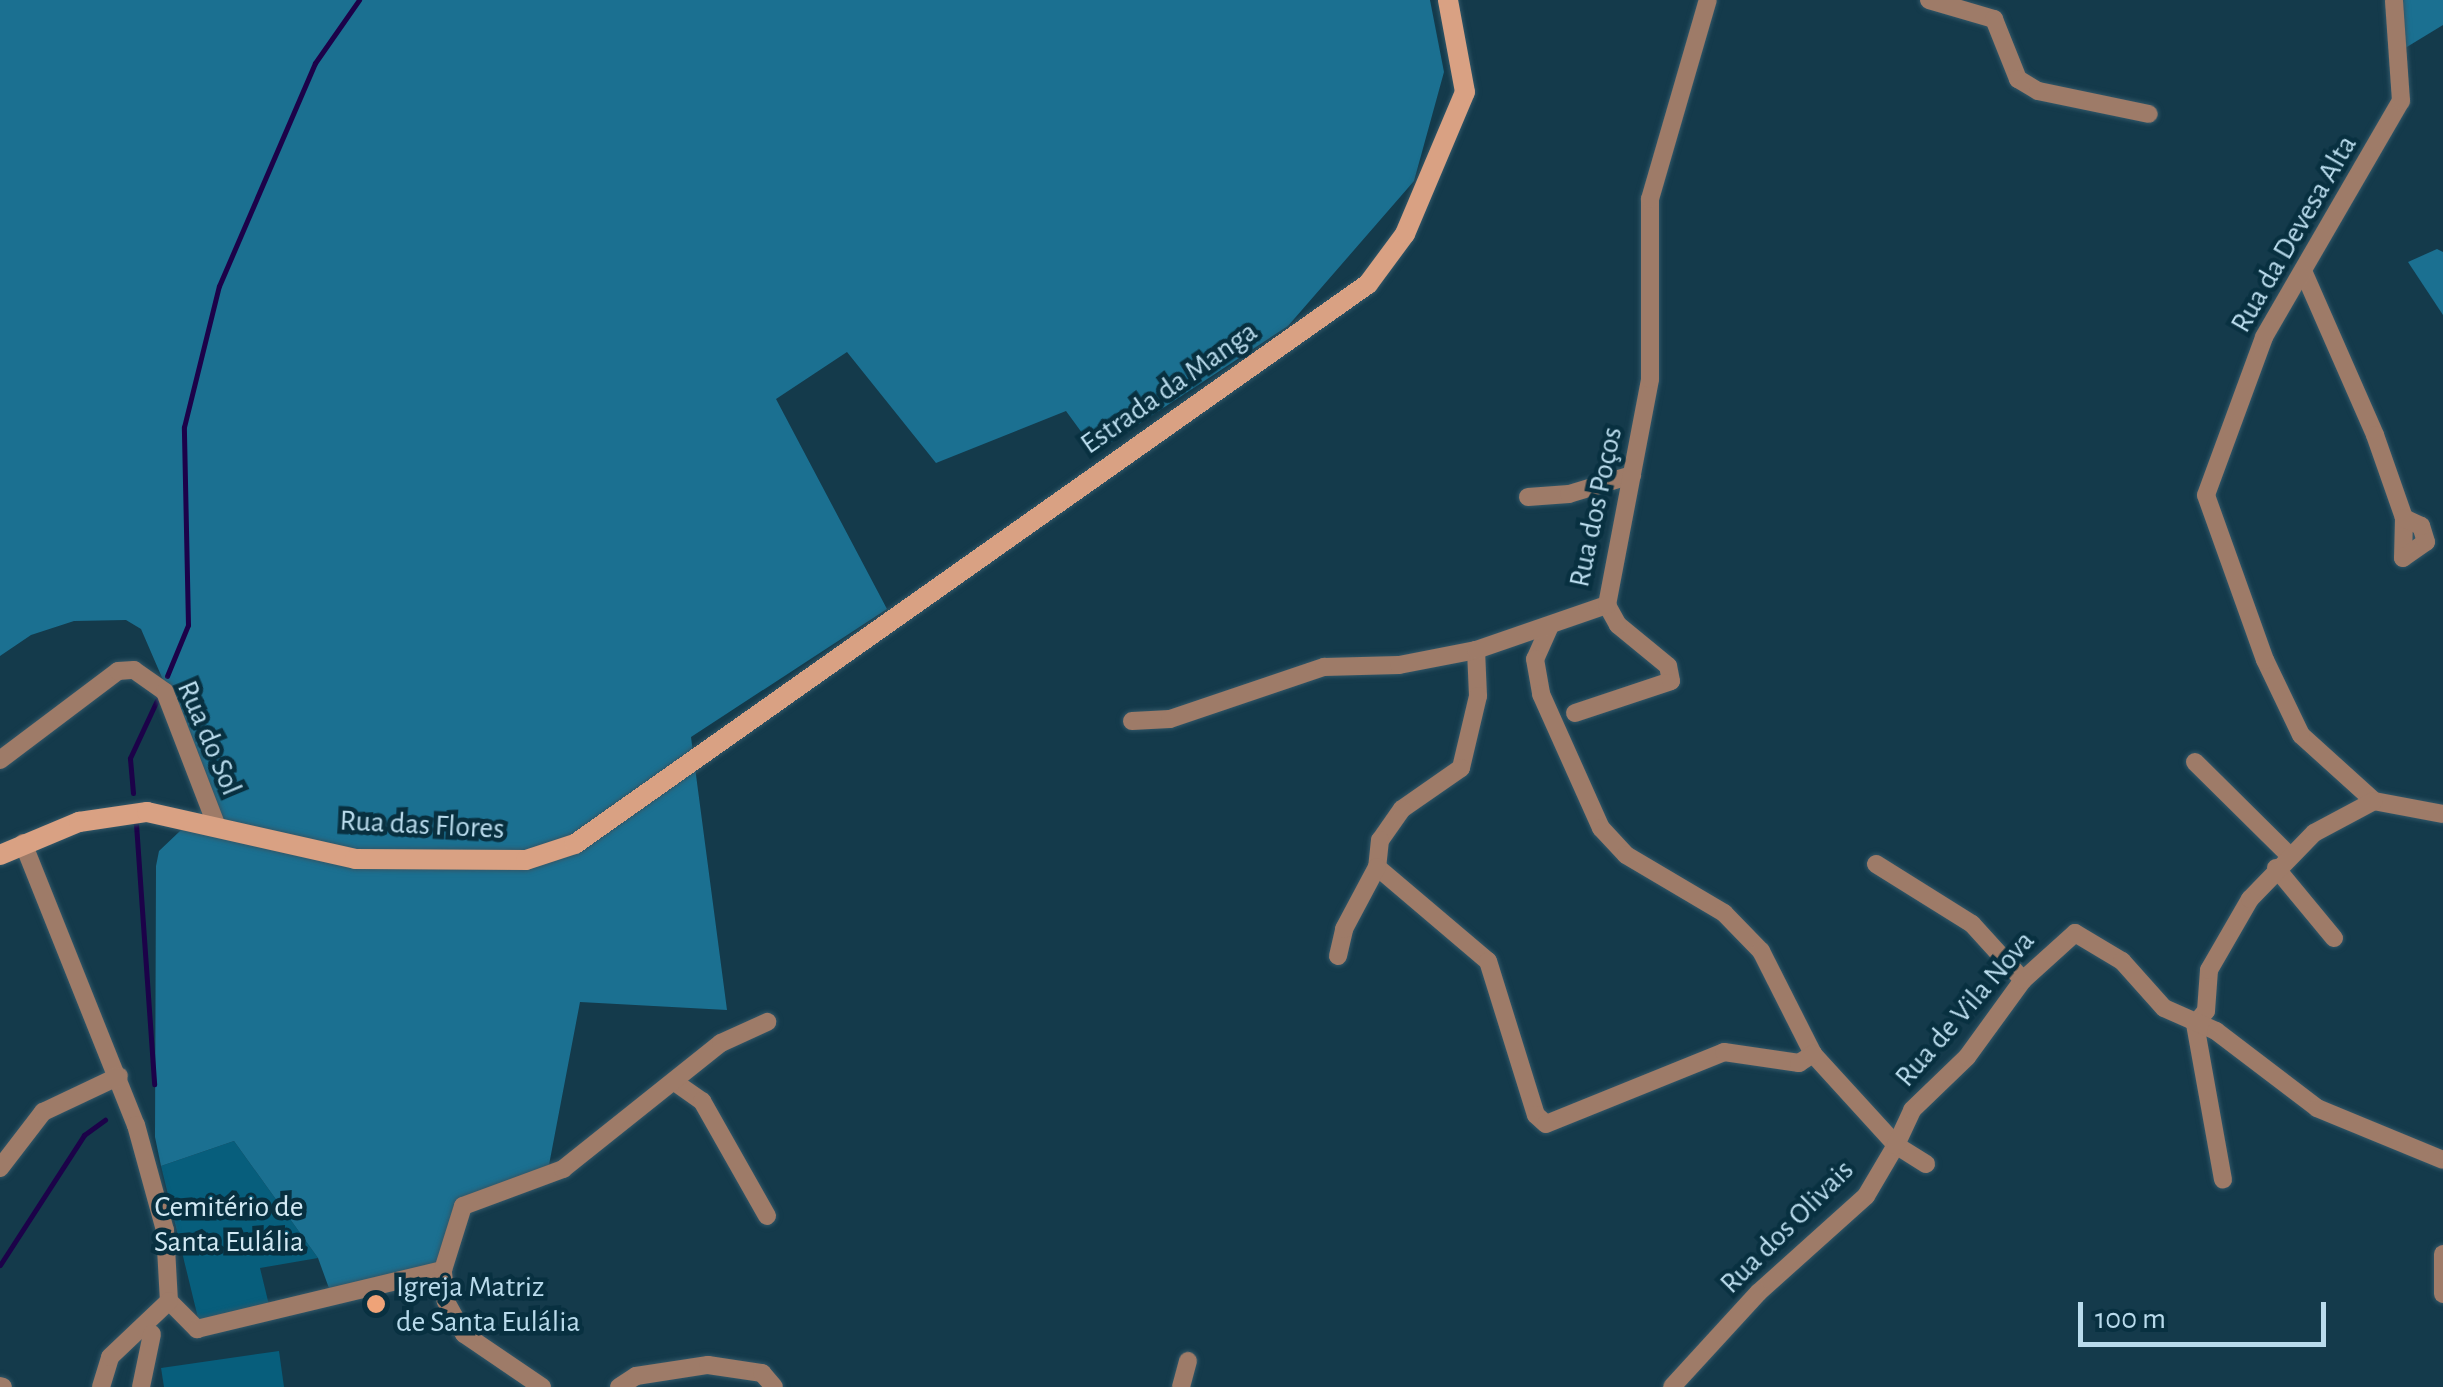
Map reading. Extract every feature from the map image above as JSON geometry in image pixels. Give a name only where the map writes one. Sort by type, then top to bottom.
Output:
[{"type":"street","name":"Estrada da Manga","points":[[752,719],[1368,284],[1405,234],[1465,92],[1448,0]]},
{"type":"street","name":"Rua dos Poços","points":[[1132,721],[1170,719],[1324,668],[1399,665],[1476,650],[1607,605],[1650,379],[1650,199],[1708,0]]},
{"type":"street","points":[[1928,0],[1994,19],[2018,79],[2038,91],[2149,114]]},
{"type":"street","name":"Rua da Devesa Alta","points":[[2374,801],[2301,736],[2266,660],[2206,496],[2264,337],[2401,101],[2394,0]]},
{"type":"street","points":[[2304,273],[2357,388],[2404,518]]},
{"type":"street","points":[[1528,497],[1568,494],[1632,475]]},
{"type":"street","points":[[1575,713],[1671,681],[1668,666],[1618,625],[1607,605]]},
{"type":"street","points":[[1549,628],[1535,660],[1541,694],[1601,828],[1626,856],[1724,913],[1761,951],[1812,1054],[1896,1145],[1926,1164]]},
{"type":"street","points":[[1338,956],[1344,929],[1377,868],[1380,840],[1402,809],[1461,768],[1478,696],[1476,650]]},
{"type":"street","name":"Rua do Sol","points":[[0,760],[118,671],[134,670],[165,692],[216,824]]},
{"type":"street","name":"Rua das Flores","points":[[0,855],[79,822],[147,812],[216,824],[356,859],[526,860],[575,844],[752,719]]},
{"type":"street","points":[[2195,762],[2283,861],[2334,938]]},
{"type":"street","points":[[2224,1180],[2194,1024],[2206,1010],[2209,970],[2218,953],[2283,861],[2374,801],[2443,814]]},
{"type":"street","points":[[23,843],[120,1076],[165,1230],[169,1302],[197,1329],[443,1270]]},
{"type":"street","points":[[1876,864],[1972,924],[2023,980]]},
{"type":"street","points":[[1377,868],[1488,961],[1536,1115],[1546,1124],[1724,1052],[1799,1063],[1812,1054]]},
{"type":"street","name":"Rua de Vila Nova","points":[[1896,1145],[1912,1110],[1968,1056],[2023,980],[2075,933],[2122,961],[2164,1008],[2216,1031],[2317,1108],[2443,1160]]},
{"type":"street","points":[[542,1387],[464,1334],[446,1301],[443,1270],[463,1206],[564,1169],[616,1122],[676,1082],[721,1042],[767,1022]]},
{"type":"street","points":[[0,1168],[43,1112],[120,1076]]},
{"type":"street","points":[[676,1082],[702,1101],[767,1216]]},
{"type":"street","name":"Rua dos Olivais","points":[[1672,1387],[1758,1293],[1866,1196],[1896,1145]]},
{"type":"street","points":[[2443,1254],[2443,1294]]},
{"type":"street","points":[[101,1387],[110,1357],[169,1302]]},
{"type":"street","points":[[141,1387],[152,1334]]},
{"type":"street","points":[[1181,1387],[1188,1361]]},
{"type":"street","points":[[619,1387],[636,1376],[708,1365],[762,1374],[774,1387]]},
{"type":"green space","name":"Cemitério de Santa Eulália","points":[[234,1141],[318,1258],[260,1268],[269,1305],[199,1322],[161,1166]]},
{"type":"green space","points":[[279,1351],[284,1387],[164,1387],[161,1368]]},
{"type":"shaded area","points":[[0,0],[1430,0],[1444,72],[1414,181],[1288,326],[1096,452],[1066,411],[936,463],[847,352],[776,399],[887,609],[691,737],[727,1010],[580,1002],[549,1165],[459,1201],[440,1264],[330,1291],[318,1258],[234,1141],[161,1166],[155,1137],[156,866],[159,851],[200,812],[208,784],[141,629],[126,620],[74,621],[31,635],[0,656]]},
{"type":"shaded area","points":[[2394,0],[2443,0],[2443,25],[2397,53]]},
{"type":"shaded area","points":[[2437,249],[2443,252],[2443,315],[2408,262]]},
{"type":"waterway","points":[[167,676],[188,625],[184,427],[219,286],[315,63],[359,0]]},
{"type":"waterway","points":[[133,793],[130,758],[157,700]]},
{"type":"waterway","points":[[136,824],[154,1084]]},
{"type":"waterway","points":[[0,1265],[84,1135],[105,1120]]},
{"type":"place","name":"Igreja Matriz de Santa Eulália","points":[[376,1304]]}]
